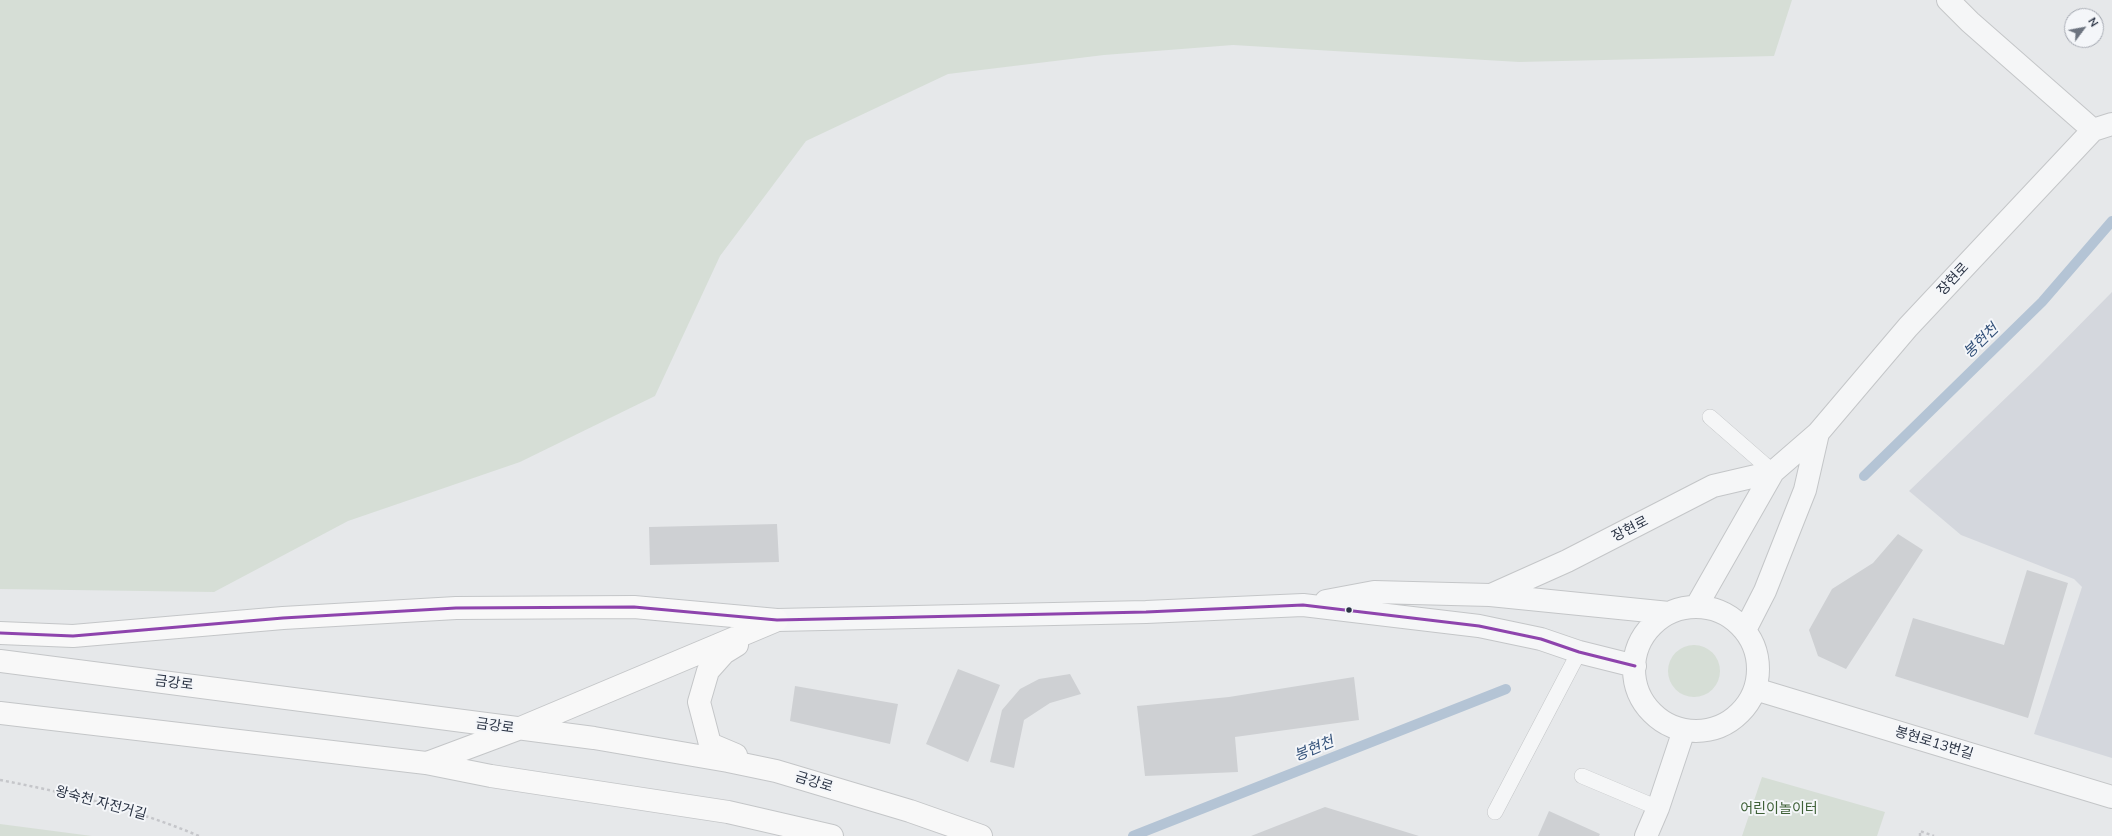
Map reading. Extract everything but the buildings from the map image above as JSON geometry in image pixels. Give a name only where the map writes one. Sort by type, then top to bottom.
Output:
[{"type":"main road","points":[[0,633],[73,636],[282,618],[456,608],[634,607],[778,620]]},
{"type":"main road","points":[[426,763],[518,729],[778,620]]},
{"type":"main road","points":[[776,771],[710,744],[699,702],[708,670],[724,653],[778,620]]},
{"type":"main road","name":"금강로","points":[[0,661],[602,740],[776,771],[910,811],[981,836]]},
{"type":"main road","points":[[0,713],[426,763],[491,776],[728,812],[832,836]]},
{"type":"street","name":"장현로","points":[[1490,595],[1567,561],[1713,486],[1774,472],[1818,433],[1908,326],[2103,127],[1970,22],[1948,0]]},
{"type":"street","points":[[1745,630],[1765,591],[1805,490],[1818,433]]},
{"type":"street","points":[[1696,607],[1774,472]]},
{"type":"street","points":[[778,620],[1146,612],[1303,605],[1374,592],[1490,595],[1669,613],[1696,607],[1709,608],[1729,616],[1745,630],[1755,648],[1759,669],[1755,690],[1745,708],[1730,722],[1711,730],[1684,730],[1670,726],[1654,714],[1641,698],[1635,679],[1634,659],[1641,640],[1653,624],[1669,613]]},
{"type":"street","points":[[1303,605],[1480,626],[1541,639],[1579,652],[1635,666]]},
{"type":"street","name":"봉현로13번길","points":[[1755,690],[2112,797]]},
{"type":"street","points":[[1646,836],[1658,808],[1684,730]]},
{"type":"lane","points":[[1710,417],[1774,472]]},
{"type":"lane","points":[[1495,812],[1579,652]]},
{"type":"lane","points":[[1582,776],[1658,808]]},
{"type":"path","name":"왕숙천 자전거길","points":[[0,780],[64,792],[162,820],[199,836]]},
{"type":"path","points":[[1920,836],[1920,831],[1934,836]]},
{"type":"shaded area","points":[[2112,292],[2112,758],[2034,734],[2082,587],[2074,579],[1961,535],[1909,491],[2039,366]]},
{"type":"green space","points":[[0,0],[1792,0],[1774,56],[1519,62],[1233,45],[1104,55],[948,74],[806,141],[720,256],[655,396],[520,462],[348,521],[214,592],[0,589]]},
{"type":"green space","points":[[1694,645],[1704,647],[1712,653],[1718,661],[1720,671],[1718,681],[1712,689],[1704,695],[1694,697],[1684,695],[1676,689],[1670,681],[1668,671],[1670,661],[1676,653],[1684,647]]},
{"type":"green space","name":"어린이놀이터","points":[[1762,777],[1885,812],[1877,836],[1742,836]]},
{"type":"green space","points":[[0,824],[92,836],[0,836]]},
{"type":"waterway","name":"봉현천","points":[[1864,476],[2042,302],[2112,221]]},
{"type":"waterway","name":"봉현천","points":[[1133,836],[1506,689]]},
{"type":"transit line","points":[[0,633],[73,636],[283,618],[456,608],[634,607],[777,620],[1146,612],[1303,605],[1479,626],[1541,639],[1579,652],[1635,666]]}]
